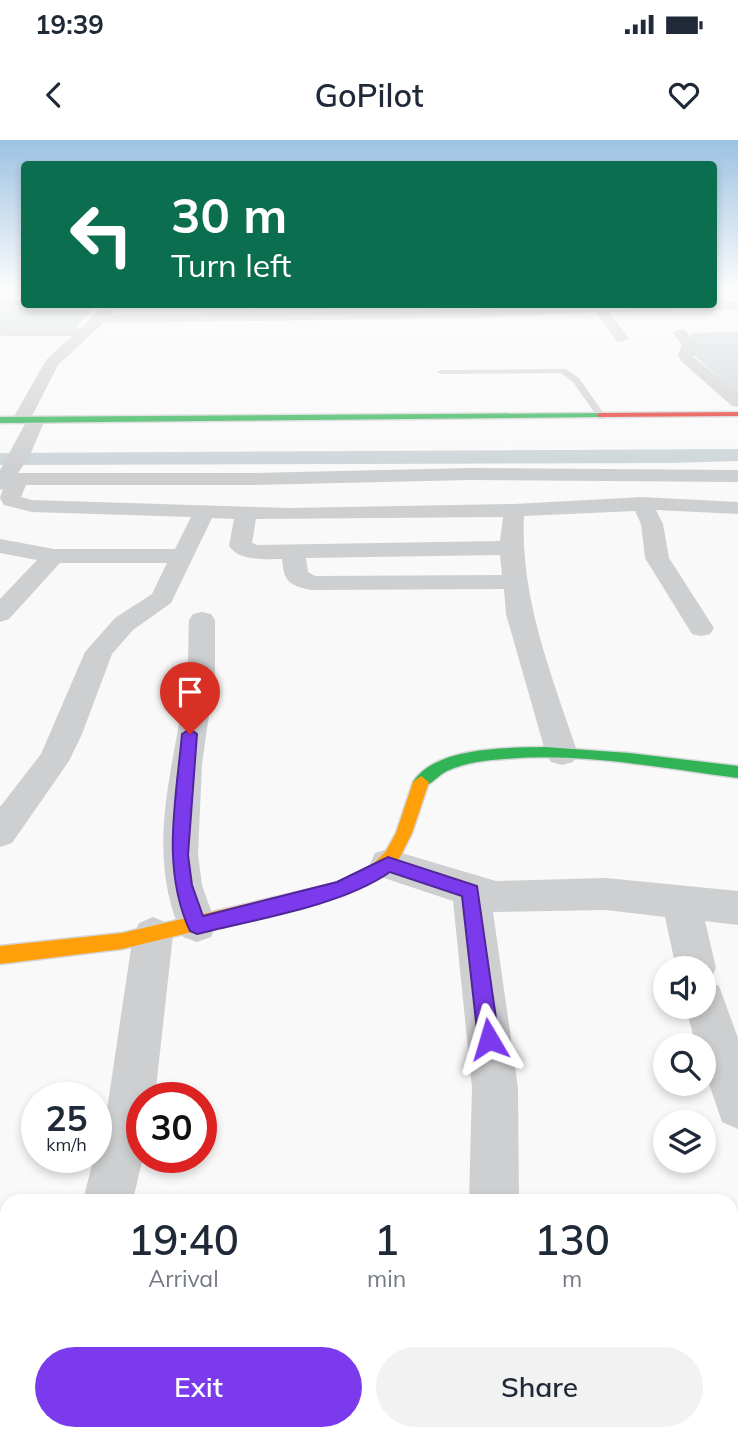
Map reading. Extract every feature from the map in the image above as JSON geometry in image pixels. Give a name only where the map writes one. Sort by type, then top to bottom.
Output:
[{"type":"main road","points":[[0,429],[29,423],[738,414]]},
{"type":"main road","points":[[0,420],[29,423],[738,423]]},
{"type":"main road","points":[[0,955],[122,941],[339,890],[370,877],[388,864],[403,836],[421,781],[438,767],[465,758],[495,754],[562,754],[738,772]]},
{"type":"street","points":[[66,349],[51,363],[20,455],[6,479],[10,496],[16,504],[246,513],[513,510],[642,503],[693,503],[738,508]]},
{"type":"street","points":[[688,349],[685,355],[687,359],[738,402]]},
{"type":"street","points":[[6,479],[254,479],[469,474],[738,476]]},
{"type":"street","points":[[642,503],[652,524],[657,558],[701,628]]},
{"type":"street","points":[[513,510],[513,582],[526,637],[562,754]]},
{"type":"street","points":[[0,833],[11,804],[53,761],[99,652],[124,624],[162,598],[205,511]]},
{"type":"street","points":[[246,513],[240,545],[255,552],[511,548]]},
{"type":"street","points":[[0,546],[54,556],[183,556]]},
{"type":"street","points":[[293,551],[296,576],[311,583],[513,582]]},
{"type":"street","points":[[0,614],[54,556]]},
{"type":"street","points":[[197,925],[183,885],[180,855],[186,764],[201,673],[202,620]]},
{"type":"street","points":[[388,864],[496,897],[607,894],[738,908]]},
{"type":"street","points":[[471,891],[495,1088],[495,1194]]},
{"type":"street","points":[[681,901],[693,956]]},
{"type":"street","points":[[109,1194],[131,1103],[153,934]]},
{"type":"street","points":[[710,1019],[738,1106]]},
{"type":"lane","points":[[441,372],[563,372],[576,380],[602,416]]},
{"type":"shaded area","points":[[692,349],[738,349],[738,394],[693,355]]},
{"type":"waterway","points":[[0,459],[738,455]]},
{"type":"traffic: fast","points":[[0,420],[600,415]]},
{"type":"traffic: fast","points":[[421,782],[443,766],[471,757],[506,753],[587,755],[738,772]]},
{"type":"traffic: slow","points":[[0,955],[122,941],[339,890],[377,871],[392,856],[404,833],[421,782]]},
{"type":"traffic: jam","points":[[600,415],[738,414]]},
{"type":"route","points":[[190,734],[180,855],[183,885],[197,925],[339,890],[370,877],[388,864],[471,891],[489,1039]]}]
